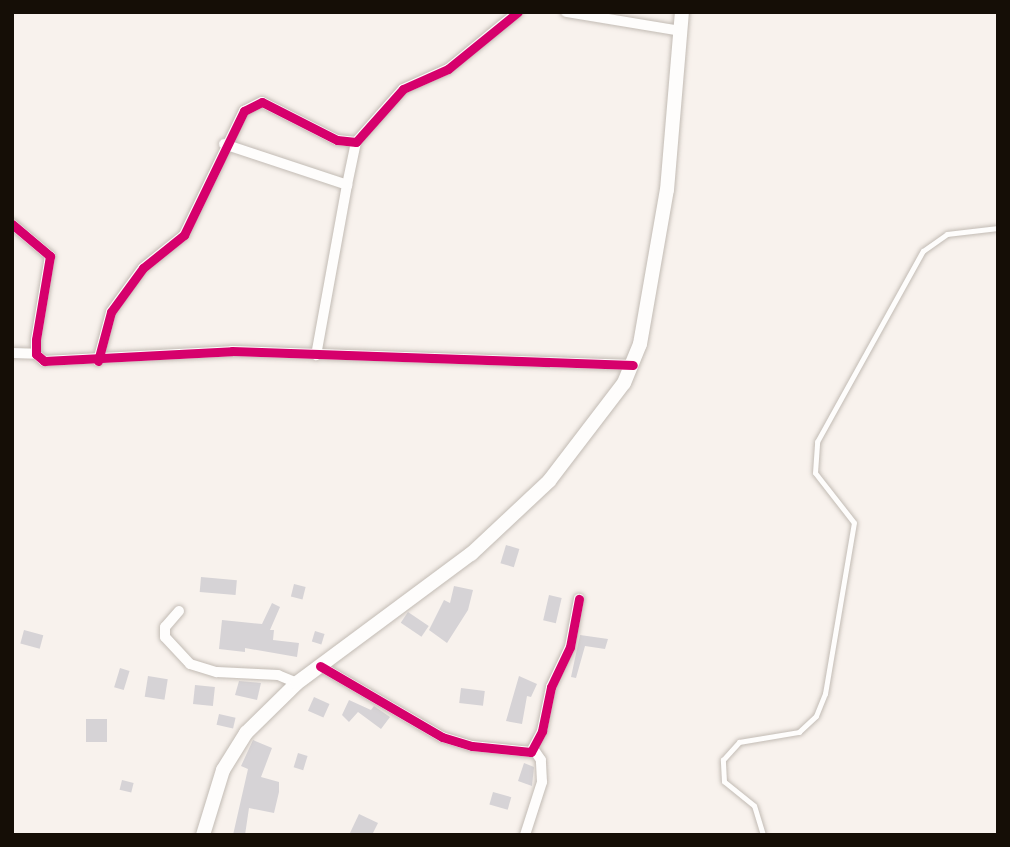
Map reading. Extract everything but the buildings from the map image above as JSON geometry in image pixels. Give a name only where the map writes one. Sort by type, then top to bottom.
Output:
[{"type":"main road","points":[[203,835],[230,755],[297,683],[471,554],[549,481],[602,417],[633,365],[667,190],[682,12]]},
{"type":"street","points":[[316,355],[356,142],[403,89],[448,69],[518,12]]},
{"type":"street","points":[[566,12],[681,31]]},
{"type":"street","points":[[98,361],[111,312],[143,268],[184,235],[225,144],[244,111],[259,102],[337,140],[356,142]]},
{"type":"street","points":[[225,144],[347,185]]},
{"type":"street","points":[[12,224],[50,256],[36,354]]},
{"type":"street","points":[[12,353],[36,354],[54,363],[232,351],[633,365]]},
{"type":"street","points":[[534,750],[551,687],[570,647],[579,599]]},
{"type":"street","points":[[179,611],[164,627],[164,637],[190,664],[217,672],[278,675],[297,683]]},
{"type":"street","points":[[320,666],[366,697],[442,737],[507,751],[534,750]]},
{"type":"street","points":[[525,835],[542,782],[541,760],[534,750]]},
{"type":"lane","points":[[763,835],[754,806],[724,782],[723,760],[739,742],[799,732],[816,716],[825,694],[854,523],[815,473],[817,442],[923,251],[947,234],[998,228]]},
{"type":"cycle path","points":[[98,361],[111,312],[143,268],[184,235],[244,111],[262,102],[337,140],[356,142],[403,89],[448,69],[518,12]]},
{"type":"cycle path","points":[[12,224],[50,256],[36,340],[36,354],[44,361],[232,351],[633,365]]},
{"type":"cycle path","points":[[320,666],[442,737],[472,746],[531,752],[542,731],[551,687],[570,647],[579,599]]}]
